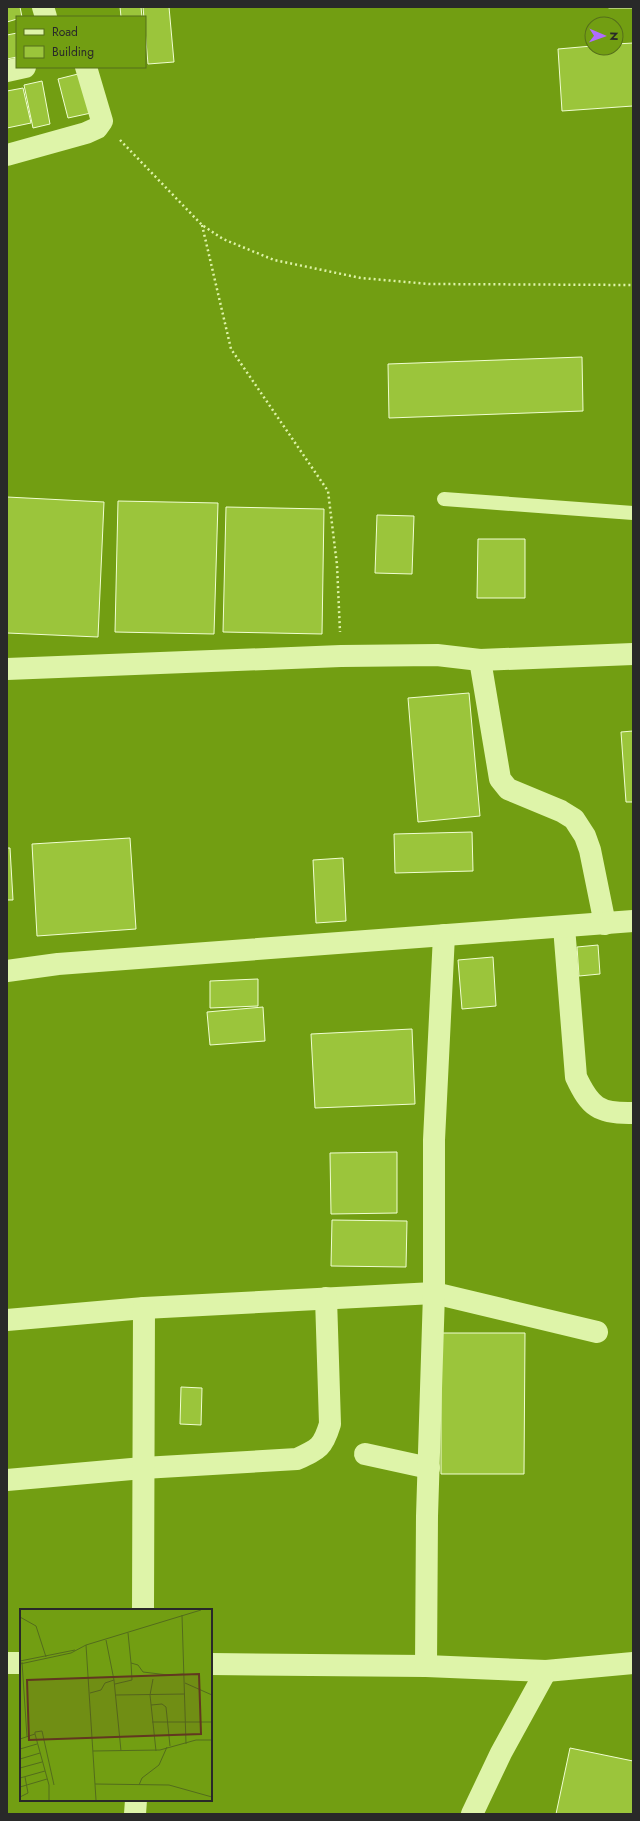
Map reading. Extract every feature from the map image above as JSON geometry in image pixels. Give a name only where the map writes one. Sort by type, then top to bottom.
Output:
[{"type":"street","points":[[7,71],[20,68]]},
{"type":"street","points":[[7,155],[86,133],[97,128],[102,122],[86,68]]},
{"type":"street","points":[[7,669],[341,656],[437,655],[480,660],[633,654]]},
{"type":"street","points":[[480,660],[500,779],[508,789],[561,811],[574,819],[585,836],[590,850],[605,924]]},
{"type":"street","points":[[7,971],[58,964],[633,921]]},
{"type":"street","points":[[564,927],[576,1077],[586,1097],[600,1109],[622,1113],[633,1113]]},
{"type":"street","points":[[426,1666],[429,1468],[434,1293],[434,1140],[444,935]]},
{"type":"street","points":[[7,1320],[144,1308],[434,1293],[597,1332]]},
{"type":"street","points":[[7,1480],[143,1468],[298,1459],[316,1450],[326,1439],[330,1424],[326,1298]]},
{"type":"street","points":[[143,1609],[144,1308]]},
{"type":"street","points":[[365,1454],[429,1468]]},
{"type":"street","points":[[7,1663],[20,1663]]},
{"type":"street","points":[[212,1664],[426,1666],[546,1671],[633,1663]]},
{"type":"street","points":[[472,1814],[500,1753],[546,1671]]},
{"type":"street","points":[[135,1814],[136,1801]]},
{"type":"lane","points":[[444,498],[633,513]]},
{"type":"path","points":[[102,122],[202,225],[223,239],[274,260],[361,278],[464,285],[633,285]]},
{"type":"path","points":[[202,225],[231,349],[328,492],[337,565],[341,656]]},
{"type":"building","points":[[7,7],[20,7],[22,16],[16,16],[16,19],[7,22]]},
{"type":"building","points":[[120,7],[141,7],[142,16],[121,16]]},
{"type":"building","points":[[143,7],[169,7],[174,62],[148,64],[146,16],[144,16]]},
{"type":"building","points":[[633,7],[633,8],[609,8]]},
{"type":"building","points":[[16,33],[16,57],[7,59],[7,35]]},
{"type":"building","points":[[633,43],[633,106],[562,111],[558,49],[584,47],[584,56],[624,56],[624,44]]},
{"type":"building","points":[[82,73],[91,113],[68,118],[58,79]]},
{"type":"building","points":[[42,81],[50,124],[33,128],[24,85]]},
{"type":"building","points":[[23,88],[31,123],[7,128],[7,91]]},
{"type":"building","points":[[582,357],[583,411],[389,418],[388,364]]},
{"type":"building","points":[[7,497],[104,502],[98,637],[7,633]]},
{"type":"building","points":[[118,501],[218,503],[214,634],[115,632]]},
{"type":"building","points":[[226,507],[324,509],[322,634],[223,632]]},
{"type":"building","points":[[377,515],[414,516],[412,574],[375,573]]},
{"type":"building","points":[[478,539],[525,539],[525,598],[477,598]]},
{"type":"building","points":[[469,693],[480,816],[418,822],[408,698]]},
{"type":"building","points":[[633,731],[633,802],[626,802],[621,732]]},
{"type":"building","points":[[472,832],[473,871],[395,873],[394,834]]},
{"type":"building","points":[[130,838],[136,929],[37,936],[32,844]]},
{"type":"building","points":[[7,848],[10,848],[13,900],[7,900]]},
{"type":"building","points":[[343,858],[346,921],[316,923],[313,860]]},
{"type":"building","points":[[598,945],[600,974],[579,976],[577,947]]},
{"type":"building","points":[[493,957],[496,1006],[462,1009],[458,960]]},
{"type":"building","points":[[258,979],[258,1006],[210,1008],[210,981]]},
{"type":"building","points":[[263,1007],[265,1041],[210,1045],[207,1012]]},
{"type":"building","points":[[412,1029],[415,1104],[315,1108],[311,1034]]},
{"type":"building","points":[[397,1152],[397,1213],[331,1214],[330,1153]]},
{"type":"building","points":[[332,1220],[407,1221],[406,1267],[331,1266]]},
{"type":"building","points":[[441,1333],[525,1333],[524,1474],[441,1474]]},
{"type":"building","points":[[181,1387],[202,1388],[201,1425],[180,1424]]},
{"type":"building","points":[[570,1748],[633,1761],[633,1814],[556,1814]]}]
